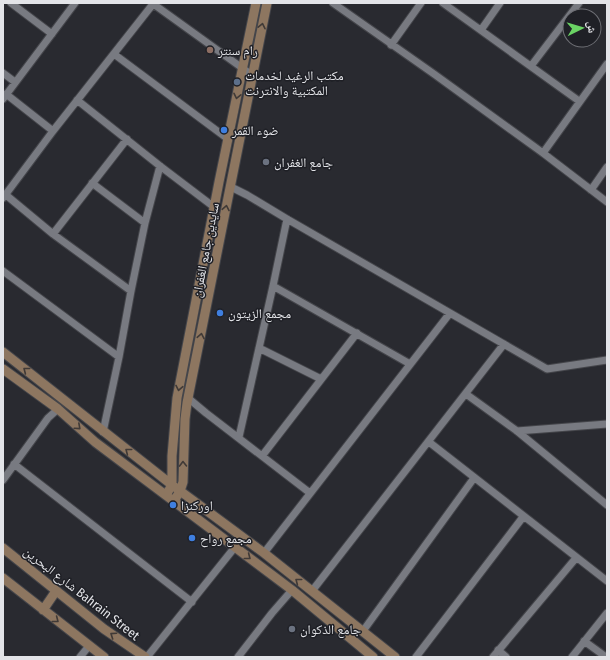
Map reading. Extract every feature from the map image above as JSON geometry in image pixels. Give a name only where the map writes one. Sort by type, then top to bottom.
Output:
[{"type":"street","points":[[11,3],[52,34]]},
{"type":"street","points":[[53,131],[5,96],[75,3]]},
{"type":"street","name":"سايدين جامع الغفران","points":[[172,485],[172,456],[177,398],[256,3]]},
{"type":"street","name":"سايدين جامع الغفران","points":[[174,501],[180,491],[183,477],[185,419],[188,398],[267,3]]},
{"type":"street","points":[[333,3],[543,153],[607,202]]},
{"type":"street","points":[[391,45],[421,3]]},
{"type":"street","points":[[443,3],[579,101]]},
{"type":"street","points":[[481,30],[500,3]]},
{"type":"street","points":[[531,66],[579,3]]},
{"type":"street","points":[[131,290],[53,234],[4,196],[153,4],[252,76]]},
{"type":"street","points":[[114,54],[228,139]]},
{"type":"street","points":[[543,153],[607,64]]},
{"type":"street","points":[[3,73],[15,82]]},
{"type":"street","points":[[77,100],[214,207]]},
{"type":"street","points":[[53,234],[127,139]]},
{"type":"street","points":[[103,432],[120,357],[131,290],[145,223],[160,166]]},
{"type":"street","points":[[591,190],[607,167]]},
{"type":"street","points":[[92,183],[145,223]]},
{"type":"street","points":[[230,187],[247,195],[547,369],[607,360]]},
{"type":"street","points":[[239,437],[287,219]]},
{"type":"street","points":[[3,271],[120,357]]},
{"type":"street","points":[[273,286],[410,364]]},
{"type":"street","points":[[264,553],[450,313]]},
{"type":"street","points":[[262,456],[356,333]]},
{"type":"street","points":[[312,591],[504,344]]},
{"type":"street","points":[[259,348],[321,379]]},
{"type":"street","points":[[3,352],[103,432],[264,553],[395,657]]},
{"type":"street","points":[[3,369],[58,409],[95,442],[292,590],[373,657]]},
{"type":"street","points":[[466,394],[517,431],[607,505]]},
{"type":"street","points":[[188,398],[310,492]]},
{"type":"street","points":[[3,480],[48,418],[58,409]]},
{"type":"street","points":[[517,431],[607,424]]},
{"type":"street","points":[[429,442],[523,517],[607,581]]},
{"type":"street","points":[[14,464],[192,602]]},
{"type":"street","points":[[363,631],[474,478]]},
{"type":"street","points":[[166,495],[172,485]]},
{"type":"street","points":[[416,657],[523,517]]},
{"type":"street","points":[[146,657],[235,547]]},
{"type":"street","name":"شارع البحرين Bahrain Street","points":[[3,548],[104,629],[146,657]]},
{"type":"street","points":[[493,657],[576,558]]},
{"type":"street","points":[[3,578],[104,657]]},
{"type":"street","points":[[238,657],[292,590]]},
{"type":"street","points":[[43,610],[56,591]]},
{"type":"street","points":[[329,620],[337,610]]},
{"type":"street","points":[[572,657],[607,613]]},
{"type":"street","points":[[584,642],[606,657]]},
{"type":"street","points":[[80,657],[89,646]]},
{"type":"street","points":[[498,650],[506,657]]},
{"type":"place","name":"رام سنتر","points":[[210,50]]},
{"type":"place","name":"مكتب الرغيد لخدمات المكتبية والانترنت","points":[[237,82]]},
{"type":"place","name":"ضوء القمر","points":[[224,130]]},
{"type":"place","name":"جامع الغفران","points":[[266,162]]},
{"type":"place","name":"مجمع الزيتون","points":[[220,313]]},
{"type":"place","name":"اوركنزا","points":[[173,505]]},
{"type":"place","name":"مجمع رواح","points":[[192,538]]},
{"type":"place","name":"جامع الذكوان","points":[[292,629]]}]
